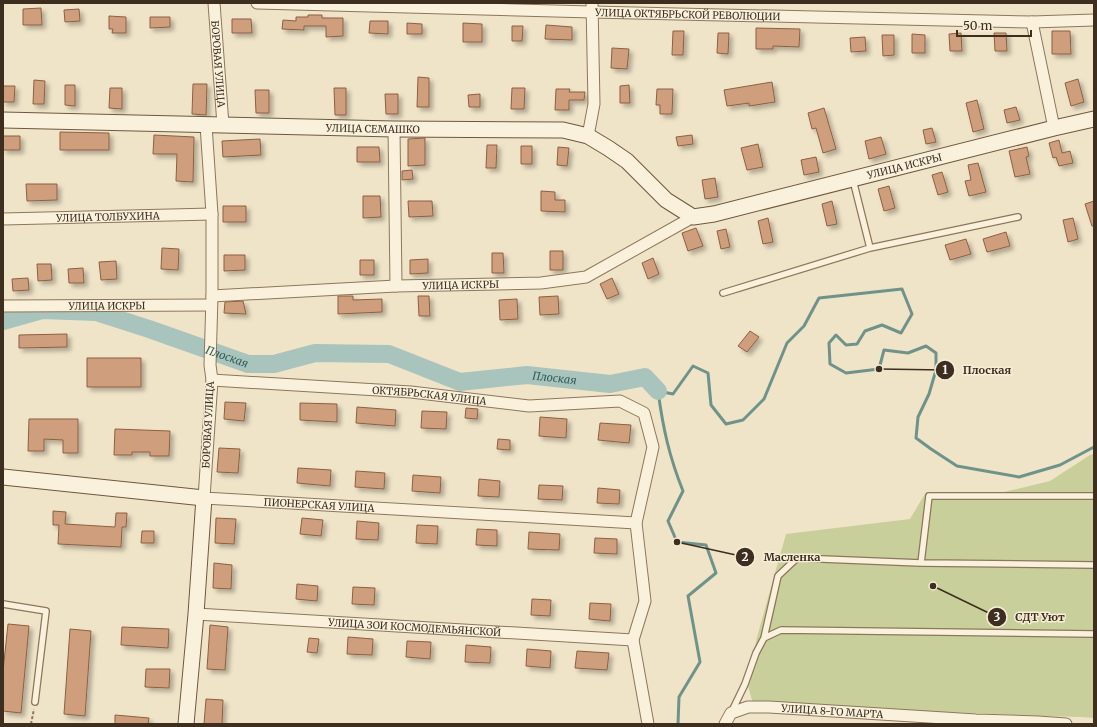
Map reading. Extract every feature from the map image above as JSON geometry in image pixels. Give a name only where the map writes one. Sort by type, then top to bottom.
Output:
[{"type":"main road","name":"УЛИЦА ИСКРЫ","points":[[693,217],[714,214],[1094,119]]},
{"type":"main road","name":"УЛИЦА СЕМАШКО","points":[[3,120],[394,129],[563,130],[588,136],[627,160],[666,200],[693,217]]},
{"type":"main road","name":"ПИОНЕРСКАЯ УЛИЦА","points":[[3,477],[204,498]]},
{"type":"main road","name":"БОРОВАЯ УЛИЦА","points":[[186,724],[196,614],[204,498]]},
{"type":"street","name":"БОРОВАЯ УЛИЦА","points":[[214,3],[223,125]]},
{"type":"street","name":"УЛИЦА ОКТЯБРЬСКОЙ РЕВОЛЮЦИИ","points":[[257,3],[592,8],[1032,22],[1094,20]]},
{"type":"street","points":[[588,136],[594,104],[592,8]]},
{"type":"street","points":[[1032,22],[1054,128]]},
{"type":"street","name":"БОРОВАЯ УЛИЦА","points":[[204,498],[212,380],[210,365],[212,214],[206,125]]},
{"type":"street","points":[[394,129],[396,286]]},
{"type":"street","name":"УЛИЦА ТОЛБУХИНА","points":[[3,220],[212,214]]},
{"type":"street","name":"УЛИЦА ИСКРЫ","points":[[3,306],[212,300],[396,286],[541,283],[586,277],[693,217]]},
{"type":"street","name":"ОКТЯБРЬСКАЯ УЛИЦА","points":[[212,380],[411,392],[529,406],[620,401],[644,413],[653,447],[636,523]]},
{"type":"street","name":"ПИОНЕРСКАЯ УЛИЦА","points":[[204,498],[636,523]]},
{"type":"street","points":[[636,523],[645,601],[633,640],[648,724]]},
{"type":"street","name":"УЛИЦА ЗОИ КОСМОДЕМЬЯНСКОЙ","points":[[196,614],[633,640]]},
{"type":"street","name":"УЛИЦА 8-ГО МАРТА","points":[[731,713],[748,707],[769,707],[1066,724]]},
{"type":"street","points":[[725,724],[731,713]]},
{"type":"lane","points":[[853,179],[870,248]]},
{"type":"lane","points":[[723,293],[870,248],[1018,217]]},
{"type":"lane","points":[[921,563],[929,496],[1094,496]]},
{"type":"lane","points":[[731,713],[745,684],[756,653],[764,638],[778,576],[797,558],[921,563],[1094,564]]},
{"type":"lane","points":[[3,604],[46,611],[35,702]]},
{"type":"lane","points":[[764,638],[781,630],[1094,634]]},
{"type":"path","points":[[31,724],[35,702]]},
{"type":"green space","points":[[1094,454],[1094,718],[753,704],[748,686],[757,637],[786,534],[910,519],[926,492],[1004,492],[1050,481],[1090,455]]},
{"type":"building","points":[[41,8],[42,25],[23,25],[23,9]]},
{"type":"building","points":[[79,9],[80,21],[65,22],[64,10]]},
{"type":"building","points":[[308,15],[322,15],[322,18],[343,18],[343,36],[326,37],[326,26],[304,26],[304,30],[282,29],[283,20],[296,21],[296,17],[308,17]]},
{"type":"building","points":[[109,16],[126,17],[126,33],[112,33],[113,29],[109,29]]},
{"type":"building","points":[[150,17],[170,17],[170,27],[150,28]]},
{"type":"building","points":[[232,19],[251,19],[252,33],[232,33]]},
{"type":"building","points":[[370,21],[388,21],[388,34],[369,33]]},
{"type":"building","points":[[407,23],[422,24],[422,34],[407,34]]},
{"type":"building","points":[[463,23],[482,24],[482,42],[463,42]]},
{"type":"building","points":[[546,25],[572,27],[572,40],[545,39]]},
{"type":"building","points":[[512,26],[523,26],[522,41],[512,41]]},
{"type":"building","points":[[756,28],[800,29],[799,47],[773,46],[773,49],[756,49]]},
{"type":"building","points":[[673,31],[684,31],[683,55],[672,55]]},
{"type":"building","points":[[1052,31],[1070,31],[1071,54],[1052,54]]},
{"type":"building","points":[[718,33],[729,33],[728,54],[717,53]]},
{"type":"building","points":[[961,33],[962,51],[950,51],[949,34]]},
{"type":"building","points":[[994,33],[1006,33],[1007,51],[995,51]]},
{"type":"building","points":[[912,34],[925,35],[925,53],[912,53]]},
{"type":"building","points":[[882,35],[894,35],[894,55],[883,56]]},
{"type":"building","points":[[865,37],[866,51],[851,52],[850,38]]},
{"type":"building","points":[[612,48],[629,49],[627,69],[611,68]]},
{"type":"building","points":[[418,77],[429,78],[429,107],[417,107]]},
{"type":"building","points":[[1078,79],[1084,102],[1071,106],[1065,83]]},
{"type":"building","points":[[34,80],[45,81],[44,104],[33,104]]},
{"type":"building","points":[[772,82],[775,102],[749,106],[749,103],[727,106],[724,90]]},
{"type":"building","points":[[193,84],[207,84],[206,115],[192,114]]},
{"type":"building","points":[[65,85],[75,85],[75,106],[65,105]]},
{"type":"building","points":[[629,85],[630,103],[620,103],[620,86]]},
{"type":"building","points":[[3,86],[15,86],[14,102],[3,102]]},
{"type":"building","points":[[110,88],[122,88],[122,109],[109,108]]},
{"type":"building","points":[[334,88],[346,88],[346,115],[335,115]]},
{"type":"building","points":[[512,88],[525,88],[524,109],[511,109]]},
{"type":"building","points":[[556,89],[570,89],[569,92],[585,92],[584,100],[569,100],[569,110],[555,110]]},
{"type":"building","points":[[657,89],[673,89],[672,114],[660,114],[660,105],[656,105]]},
{"type":"building","points":[[255,90],[269,90],[269,113],[256,113]]},
{"type":"building","points":[[385,94],[398,94],[398,114],[386,114]]},
{"type":"building","points":[[480,94],[480,107],[469,107],[468,95]]},
{"type":"building","points":[[977,100],[984,129],[973,132],[966,103]]},
{"type":"building","points":[[1016,107],[1020,120],[1007,123],[1004,110]]},
{"type":"building","points":[[824,108],[836,149],[823,153],[816,128],[812,129],[808,113]]},
{"type":"building","points":[[932,128],[936,142],[926,144],[923,130]]},
{"type":"building","points":[[60,132],[109,133],[109,150],[60,150]]},
{"type":"building","points":[[154,135],[194,137],[193,182],[176,181],[177,154],[153,154]]},
{"type":"building","points":[[692,135],[693,144],[678,146],[676,137]]},
{"type":"building","points":[[3,136],[20,136],[20,150],[3,150]]},
{"type":"building","points":[[881,137],[886,154],[869,159],[865,141]]},
{"type":"building","points":[[425,138],[425,165],[408,166],[408,139]]},
{"type":"building","points":[[260,139],[261,155],[223,157],[222,141]]},
{"type":"building","points":[[1059,140],[1062,153],[1070,151],[1073,163],[1059,166],[1056,157],[1053,158],[1049,143]]},
{"type":"building","points":[[758,144],[763,167],[747,170],[741,148]]},
{"type":"building","points":[[487,145],[497,145],[496,168],[486,168]]},
{"type":"building","points":[[521,146],[532,146],[532,164],[521,164]]},
{"type":"building","points":[[357,147],[379,147],[380,162],[357,162]]},
{"type":"building","points":[[558,147],[569,148],[567,166],[557,165]]},
{"type":"building","points":[[1027,147],[1029,156],[1026,157],[1030,174],[1015,177],[1009,151]]},
{"type":"building","points":[[816,157],[819,172],[804,175],[801,160]]},
{"type":"building","points":[[978,163],[986,192],[969,196],[965,181],[971,180],[968,165]]},
{"type":"building","points":[[412,170],[413,179],[402,180],[402,171]]},
{"type":"building","points":[[942,172],[948,192],[938,195],[932,175]]},
{"type":"building","points":[[715,178],[718,197],[705,199],[702,180]]},
{"type":"building","points":[[26,184],[57,184],[57,200],[27,201]]},
{"type":"building","points":[[889,186],[895,208],[884,211],[878,189]]},
{"type":"building","points":[[541,191],[555,192],[555,200],[565,200],[565,212],[541,211]]},
{"type":"building","points":[[363,196],[380,196],[381,217],[363,218]]},
{"type":"building","points":[[408,201],[432,201],[433,216],[409,217]]},
{"type":"building","points":[[832,201],[837,224],[827,226],[822,204]]},
{"type":"building","points":[[1094,201],[1094,226],[1092,226],[1085,204]]},
{"type":"building","points":[[223,206],[246,206],[246,222],[223,222]]},
{"type":"building","points":[[768,218],[773,242],[763,244],[758,221]]},
{"type":"building","points":[[1073,218],[1078,239],[1068,242],[1063,220]]},
{"type":"building","points":[[696,228],[703,246],[688,251],[682,233]]},
{"type":"building","points":[[726,229],[730,247],[721,249],[717,231]]},
{"type":"building","points":[[1006,232],[1010,246],[987,252],[983,239]]},
{"type":"building","points":[[966,239],[971,254],[950,260],[945,245]]},
{"type":"building","points":[[162,248],[179,249],[178,270],[161,269]]},
{"type":"building","points":[[550,251],[563,251],[563,270],[550,270]]},
{"type":"building","points":[[492,253],[503,253],[504,273],[492,273]]},
{"type":"building","points":[[224,255],[245,255],[245,270],[224,271]]},
{"type":"building","points":[[653,258],[659,274],[648,279],[642,263]]},
{"type":"building","points":[[428,259],[428,273],[410,274],[410,260]]},
{"type":"building","points":[[360,260],[374,260],[374,275],[360,275]]},
{"type":"building","points":[[116,261],[117,279],[101,280],[99,262]]},
{"type":"building","points":[[37,264],[51,264],[52,280],[38,281]]},
{"type":"building","points":[[83,268],[84,283],[69,283],[68,269]]},
{"type":"building","points":[[28,278],[29,290],[13,291],[12,279]]},
{"type":"building","points":[[612,278],[619,294],[607,299],[600,284]]},
{"type":"building","points":[[338,296],[353,296],[353,300],[382,299],[382,312],[338,314]]},
{"type":"building","points":[[418,296],[429,296],[430,316],[419,316]]},
{"type":"building","points":[[558,296],[559,314],[540,315],[539,297]]},
{"type":"building","points":[[517,299],[518,319],[500,320],[499,300]]},
{"type":"building","points":[[243,301],[246,314],[224,313],[225,302]]},
{"type":"building","points":[[750,331],[759,337],[747,352],[738,346]]},
{"type":"building","points":[[67,334],[67,347],[19,348],[19,335]]},
{"type":"building","points":[[87,358],[141,358],[141,387],[87,387]]},
{"type":"building","points":[[225,402],[246,403],[244,421],[224,419]]},
{"type":"building","points":[[300,403],[337,404],[337,422],[300,420]]},
{"type":"building","points":[[357,407],[396,410],[395,426],[356,423]]},
{"type":"building","points":[[466,408],[478,409],[477,419],[465,418]]},
{"type":"building","points":[[422,411],[447,412],[446,429],[421,428]]},
{"type":"building","points":[[540,417],[567,419],[566,438],[539,436]]},
{"type":"building","points":[[29,419],[78,419],[78,453],[63,453],[63,440],[44,439],[44,451],[28,451]]},
{"type":"building","points":[[600,423],[631,425],[629,443],[598,440]]},
{"type":"building","points":[[115,429],[170,431],[169,456],[150,456],[150,452],[132,452],[132,455],[114,455]]},
{"type":"building","points":[[498,439],[510,440],[510,450],[497,449]]},
{"type":"building","points":[[219,448],[240,449],[238,473],[217,472]]},
{"type":"building","points":[[298,468],[331,470],[330,486],[297,483]]},
{"type":"building","points":[[356,471],[385,473],[384,489],[355,487]]},
{"type":"building","points":[[413,475],[441,477],[440,493],[412,491]]},
{"type":"building","points":[[479,479],[500,481],[499,497],[478,496]]},
{"type":"building","points":[[539,485],[563,486],[562,500],[538,499]]},
{"type":"building","points":[[598,488],[620,490],[619,504],[597,503]]},
{"type":"building","points":[[53,511],[66,512],[65,524],[115,527],[116,513],[127,513],[126,527],[122,527],[121,547],[58,544],[59,525],[53,525]]},
{"type":"building","points":[[216,518],[236,519],[234,544],[215,543]]},
{"type":"building","points":[[302,518],[323,520],[321,536],[300,534]]},
{"type":"building","points":[[357,521],[379,523],[378,540],[356,539]]},
{"type":"building","points":[[417,525],[438,526],[437,544],[416,543]]},
{"type":"building","points":[[477,529],[497,530],[497,546],[476,545]]},
{"type":"building","points":[[142,531],[154,531],[154,543],[141,543]]},
{"type":"building","points":[[529,532],[560,534],[559,550],[528,549]]},
{"type":"building","points":[[595,538],[617,539],[617,554],[594,553]]},
{"type":"building","points":[[214,563],[232,565],[231,589],[213,588]]},
{"type":"building","points":[[297,584],[318,586],[317,601],[296,599]]},
{"type":"building","points":[[353,587],[375,588],[374,605],[352,604]]},
{"type":"building","points":[[532,599],[551,600],[550,616],[531,615]]},
{"type":"building","points":[[590,603],[611,604],[610,621],[589,619]]},
{"type":"building","points":[[8,624],[29,626],[21,713],[3,711],[3,671]]},
{"type":"building","points":[[210,625],[228,627],[225,670],[207,669]]},
{"type":"building","points":[[122,627],[169,629],[168,648],[121,645]]},
{"type":"building","points":[[70,629],[91,631],[85,716],[64,714]]},
{"type":"building","points":[[348,637],[373,639],[372,655],[347,654]]},
{"type":"building","points":[[309,638],[319,639],[317,653],[307,652]]},
{"type":"building","points":[[407,641],[431,642],[430,659],[406,657]]},
{"type":"building","points":[[466,645],[491,647],[490,663],[465,662]]},
{"type":"building","points":[[527,649],[551,651],[550,668],[526,666]]},
{"type":"building","points":[[577,651],[609,653],[607,670],[575,668]]},
{"type":"building","points":[[146,669],[170,669],[169,688],[145,687]]},
{"type":"building","points":[[206,699],[223,700],[222,724],[204,724]]},
{"type":"building","points":[[115,715],[149,718],[148,724],[115,724]]},
{"type":"waterway","name":"Плоская","points":[[678,724],[679,697],[700,662],[688,596],[716,573],[706,545],[677,542],[668,521],[683,491],[667,442],[658,391],[673,394],[693,366],[708,373],[711,405],[726,424],[743,420],[764,399],[787,343],[804,326],[819,298],[902,289],[912,314],[901,333],[882,325],[865,331],[857,344],[846,345],[836,335],[829,343],[830,364],[846,373],[879,369],[884,350],[908,353],[926,346],[936,353],[936,370],[929,394],[918,417],[916,438],[957,466],[1019,477],[1060,465],[1094,447]]},
{"type":"waterway","name":"Плоская","points":[[3,321],[42,310],[96,312],[248,364],[274,364],[315,353],[389,354],[460,382],[527,375],[610,384],[645,377],[658,391]]},
{"type":"place","name":"Плоская","points":[[879,369]]},
{"type":"place","name":"Масленка","points":[[677,542]]},
{"type":"place","name":"СДТ Уют","points":[[933,586]]}]
